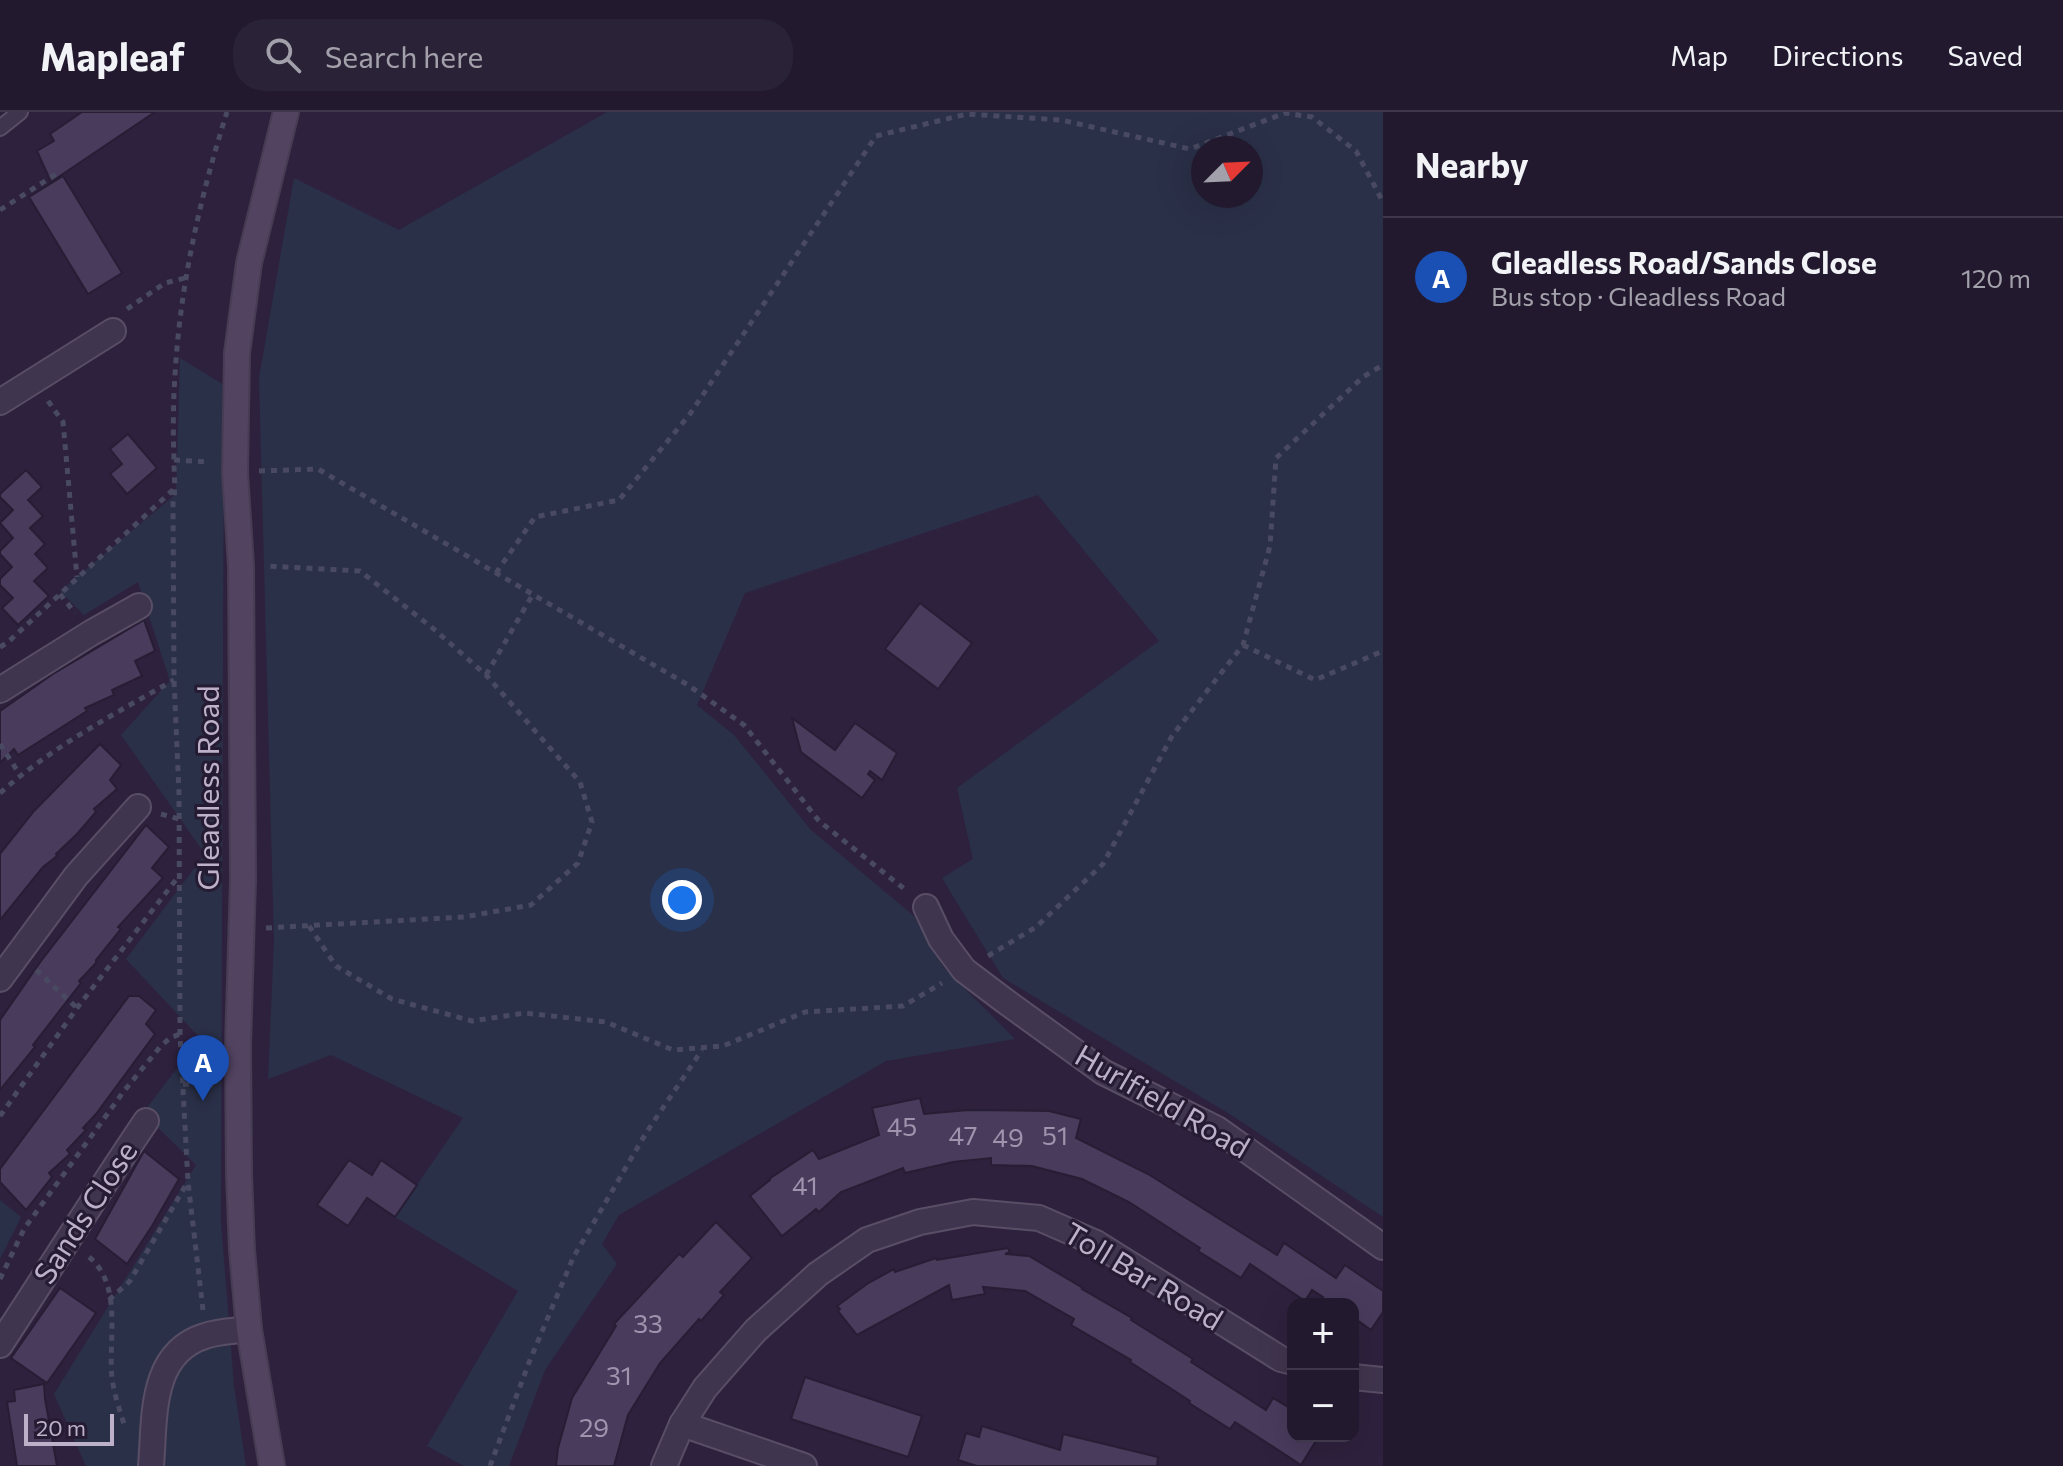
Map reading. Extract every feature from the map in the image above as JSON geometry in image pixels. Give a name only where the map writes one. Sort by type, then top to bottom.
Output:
[{"type":"main road","name":"Gleadless Road","points":[[272,1466],[249,1329],[239,1174],[241,566],[236,468],[237,353],[249,263],[286,112]]},
{"type":"street","points":[[0,402],[113,331]]},
{"type":"street","points":[[0,690],[139,606]]},
{"type":"street","points":[[0,979],[76,876],[138,807]]},
{"type":"street","name":"Hurlfield Road","points":[[926,907],[941,939],[964,970],[1103,1072],[1217,1129],[1383,1247]]},
{"type":"street","name":"Sands Close","points":[[0,1345],[146,1121]]},
{"type":"street","name":"Toll Bar Road","points":[[664,1466],[682,1424],[705,1388],[756,1330],[818,1274],[867,1240],[920,1222],[973,1212],[1039,1218],[1096,1243],[1287,1360]]},
{"type":"street","points":[[151,1466],[159,1383],[169,1362],[185,1344],[206,1335],[249,1329]]},
{"type":"street","points":[[1359,1378],[1383,1380]]},
{"type":"street","points":[[682,1424],[804,1466]]},
{"type":"lane","points":[[0,128],[20,112]]},
{"type":"path","points":[[206,1335],[188,1182],[180,1034],[179,793],[174,680],[175,375],[185,278],[227,112]]},
{"type":"path","points":[[496,573],[535,517],[619,500],[690,414],[876,136],[967,114],[1061,120],[1190,149],[1285,113],[1314,115],[1356,151],[1383,202]]},
{"type":"path","points":[[0,210],[56,174]]},
{"type":"path","points":[[113,331],[107,322],[165,283],[185,278]]},
{"type":"path","points":[[309,926],[336,966],[392,999],[472,1021],[525,1013],[606,1022],[673,1050],[723,1046],[805,1012],[903,1006],[1036,927],[1103,864],[1172,736],[1243,645],[1270,546],[1276,458],[1363,377],[1383,365]]},
{"type":"path","points":[[34,381],[63,422],[77,577]]},
{"type":"path","points":[[174,460],[236,468],[318,469],[688,685],[744,725],[819,821],[926,907]]},
{"type":"path","points":[[0,647],[176,488]]},
{"type":"path","points":[[241,566],[360,571],[486,675],[580,782],[592,822],[578,863],[531,905],[464,917],[241,929]]},
{"type":"path","points":[[486,675],[533,594]]},
{"type":"path","points":[[1243,645],[1315,680],[1383,651]]},
{"type":"path","points":[[0,793],[20,775],[98,723],[174,680]]},
{"type":"path","points":[[0,744],[20,775]]},
{"type":"path","points":[[0,1116],[77,1008],[179,876]]},
{"type":"path","points":[[18,953],[77,1008]]},
{"type":"path","points":[[0,1279],[24,1229],[124,1091],[160,1047],[180,1034]]},
{"type":"path","points":[[490,1466],[573,1258],[646,1133],[702,1049]]},
{"type":"path","points":[[109,1300],[130,1281],[188,1182]]},
{"type":"path","points":[[68,1240],[98,1265],[109,1300],[112,1377],[127,1433]]},
{"type":"path","points":[[0,1254],[11,1255]]},
{"type":"shaded area","points":[[607,112],[1383,112],[1383,1217],[1233,1116],[1003,978],[942,878],[973,859],[957,788],[1159,641],[1038,495],[745,593],[697,705],[734,735],[811,830],[914,916],[944,968],[1015,1039],[886,1061],[619,1215],[602,1244],[617,1264],[545,1370],[509,1466],[464,1466],[427,1446],[518,1291],[395,1217],[463,1118],[331,1055],[268,1079],[274,942],[259,378],[294,178],[399,230]]},
{"type":"shaded area","points":[[180,358],[224,385],[221,1222],[234,1386],[246,1466],[86,1466],[54,1394],[196,1165],[143,1113],[200,1038],[126,959],[205,854],[121,735],[170,681],[138,582],[84,615],[60,591],[176,494]]},
{"type":"shaded area","points":[[0,1200],[21,1217],[0,1259]]},
{"type":"building","points":[[82,112],[155,112],[51,182],[37,151],[54,141],[50,134]]},
{"type":"building","points":[[63,176],[122,273],[88,294],[29,197]]},
{"type":"building","points":[[128,434],[157,468],[127,494],[110,474],[122,464],[110,449]]},
{"type":"building","points":[[26,470],[42,487],[28,500],[43,516],[30,528],[45,544],[35,554],[48,568],[34,581],[49,596],[18,625],[2,608],[13,598],[0,585],[0,579],[12,567],[0,551],[13,538],[0,523],[13,510],[0,494]]},
{"type":"building","points":[[920,603],[972,643],[938,689],[885,649]]},
{"type":"building","points":[[144,620],[155,651],[135,661],[142,676],[112,690],[114,695],[85,708],[87,711],[18,755],[14,749],[0,763],[0,711],[53,674]]},
{"type":"building","points":[[792,718],[835,750],[855,723],[897,753],[882,780],[870,771],[868,774],[875,780],[862,798],[801,752]]},
{"type":"building","points":[[100,744],[121,765],[110,780],[117,789],[94,809],[96,812],[57,856],[43,867],[0,920],[0,854],[34,811]]},
{"type":"building","points":[[146,825],[169,847],[152,868],[163,878],[118,927],[121,929],[0,1090],[0,1020],[41,961]]},
{"type":"building","points":[[129,996],[139,996],[156,1010],[146,1024],[155,1034],[83,1128],[86,1130],[67,1150],[70,1154],[49,1173],[52,1177],[26,1210],[0,1182],[0,1169]]},
{"type":"building","points":[[920,1098],[924,1114],[968,1110],[1049,1111],[1081,1119],[1076,1138],[1148,1174],[1277,1255],[1284,1243],[1336,1278],[1345,1265],[1383,1291],[1383,1312],[1371,1330],[1359,1321],[1359,1298],[1322,1298],[1312,1290],[1307,1298],[1301,1298],[1250,1264],[1241,1278],[1129,1202],[1082,1179],[1032,1166],[991,1165],[991,1158],[953,1162],[905,1173],[903,1168],[841,1192],[819,1212],[816,1209],[782,1236],[750,1196],[769,1179],[813,1150],[819,1159],[879,1135],[872,1108]]},
{"type":"building","points":[[144,1151],[179,1179],[127,1264],[95,1239]]},
{"type":"building","points":[[349,1160],[372,1175],[381,1160],[417,1185],[395,1217],[367,1198],[348,1226],[317,1205]]},
{"type":"building","points":[[716,1222],[752,1258],[720,1292],[724,1295],[660,1363],[628,1415],[614,1466],[556,1466],[572,1398],[616,1326],[614,1324],[679,1254],[683,1257]]},
{"type":"building","points":[[1008,1248],[1010,1252],[1005,1254],[1029,1256],[1132,1318],[1193,1359],[1191,1362],[1266,1410],[1273,1398],[1287,1406],[1287,1442],[1315,1442],[1301,1465],[1235,1422],[1230,1429],[1131,1360],[1071,1325],[1074,1319],[1025,1291],[983,1287],[985,1294],[952,1300],[949,1285],[857,1335],[838,1311],[837,1306],[894,1269],[895,1272],[937,1260]]},
{"type":"building","points":[[60,1288],[96,1313],[47,1383],[11,1358]]},
{"type":"building","points":[[805,1377],[922,1416],[908,1457],[791,1419]]},
{"type":"building","points":[[44,1384],[57,1466],[17,1466],[7,1402],[15,1401],[14,1390]]},
{"type":"building","points":[[982,1426],[1060,1450],[1063,1434],[1158,1457],[1157,1466],[977,1466],[958,1460],[966,1433],[979,1437]]},
{"type":"place","name":"Gleadless Road/Sands Close","points":[[203,1101]]}]
